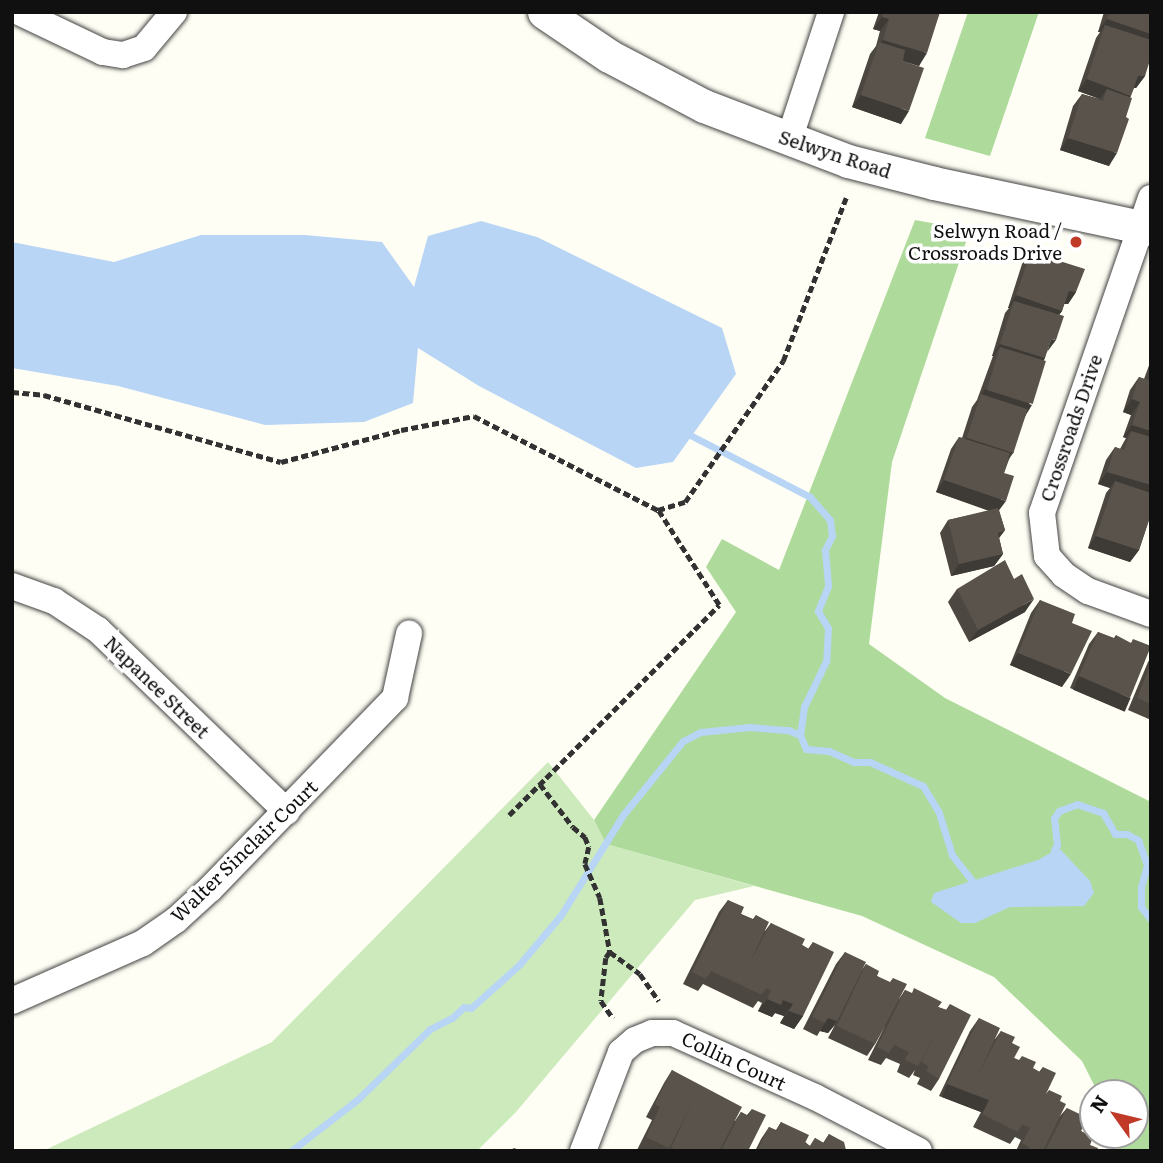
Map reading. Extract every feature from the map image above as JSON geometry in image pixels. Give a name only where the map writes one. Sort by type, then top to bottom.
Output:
[{"type":"street","points":[[19,12],[103,52],[123,55],[144,48],[174,12]]},
{"type":"street","name":"Selwyn Road","points":[[544,12],[609,56],[663,85],[704,106],[789,140],[892,174],[1147,218]]},
{"type":"street","points":[[789,140],[831,12]]},
{"type":"street","name":"Crossroads Drive","points":[[1147,218],[1042,513],[1047,556],[1064,575],[1088,591],[1151,614]]},
{"type":"street","name":"Napanee Street","points":[[12,586],[54,601],[98,630],[286,812]]},
{"type":"street","name":"Walter Sinclair Court","points":[[14,997],[144,943],[176,920],[286,812],[395,698],[410,634]]},
{"type":"street","name":"Collin Court","points":[[583,1151],[612,1068],[621,1052],[635,1040],[652,1033],[673,1033],[908,1148]]},
{"type":"path","points":[[658,510],[685,502],[783,361],[846,198]]},
{"type":"path","points":[[12,392],[44,395],[281,462],[401,430],[474,416],[658,510],[719,604],[509,815]]},
{"type":"path","points":[[540,784],[573,827],[585,837],[589,848],[585,864],[600,898],[610,952],[640,974],[659,1001]]},
{"type":"path","points":[[610,952],[606,958],[601,1001],[613,1018]]},
{"type":"green space","points":[[968,12],[1039,12],[990,156],[925,138]]},
{"type":"green space","points":[[915,220],[970,230],[892,462],[869,644],[945,698],[1151,802],[1151,1151],[1115,1151],[1149,1149],[1149,1079],[1091,1079],[1082,1061],[994,977],[862,916],[606,844],[594,820],[736,612],[706,567],[722,539],[779,570]]},
{"type":"green space","points":[[548,762],[594,820],[606,844],[754,886],[695,900],[516,1112],[477,1151],[43,1151],[272,1042]]},
{"type":"water","points":[[481,221],[537,237],[722,328],[736,374],[673,462],[636,468],[479,386],[418,348],[413,403],[364,422],[265,425],[118,386],[12,368],[12,242],[114,262],[201,235],[305,235],[382,242],[414,287],[428,236]]},
{"type":"water","points":[[1059,848],[1090,881],[1094,893],[1084,906],[1010,907],[975,923],[961,923],[931,902],[934,893],[1038,860]]},
{"type":"building","points":[[883,12],[940,12],[927,53],[883,40],[889,19],[882,17]]},
{"type":"building","points":[[1109,12],[1151,12],[1151,34],[1107,19]]},
{"type":"building","points":[[1105,25],[1151,40],[1151,57],[1145,76],[1138,76],[1131,96],[1087,79]]},
{"type":"building","points":[[879,42],[905,50],[903,61],[924,68],[909,111],[861,95]]},
{"type":"building","points":[[1107,89],[1132,98],[1126,117],[1129,119],[1117,153],[1068,138],[1082,94],[1103,101]]},
{"type":"building","points":[[1031,252],[1085,269],[1076,292],[1069,291],[1062,311],[1016,295]]},
{"type":"building","points":[[1014,301],[1064,316],[1056,340],[1051,339],[1045,358],[1000,344]]},
{"type":"building","points":[[1000,347],[1046,361],[1033,404],[987,390]]},
{"type":"building","points":[[1139,377],[1151,381],[1151,431],[1132,425],[1140,402],[1132,399]]},
{"type":"building","points":[[981,394],[1028,409],[1013,453],[967,438]]},
{"type":"building","points":[[1131,431],[1151,437],[1151,485],[1107,472],[1115,447],[1124,450]]},
{"type":"building","points":[[959,437],[1010,453],[1004,473],[1014,476],[1006,501],[944,480]]},
{"type":"building","points":[[1115,481],[1151,493],[1151,514],[1139,550],[1096,536]]},
{"type":"building","points":[[998,508],[1005,530],[998,533],[1003,554],[959,564],[948,520]]},
{"type":"building","points":[[1005,560],[1014,579],[1022,574],[1034,599],[978,630],[957,589]]},
{"type":"building","points":[[1040,600],[1075,614],[1072,623],[1092,631],[1071,674],[1018,653]]},
{"type":"building","points":[[1098,632],[1115,639],[1116,635],[1131,643],[1133,639],[1151,646],[1130,698],[1079,676]]},
{"type":"building","points":[[1151,664],[1151,704],[1137,698]]},
{"type":"building","points":[[728,900],[744,907],[741,914],[754,920],[756,915],[769,922],[748,966],[771,923],[805,939],[802,945],[809,949],[813,942],[834,952],[803,1016],[789,1011],[793,1004],[783,1000],[781,1005],[767,999],[771,990],[766,988],[762,995],[711,971],[706,979],[692,972]]},
{"type":"building","points":[[845,952],[866,962],[837,1021],[828,1018],[825,1023],[812,1017]]},
{"type":"building","points":[[866,964],[879,971],[877,976],[890,982],[893,978],[907,984],[875,1044],[837,1026]]},
{"type":"building","points":[[914,988],[942,1002],[938,1007],[947,1010],[950,1004],[971,1015],[939,1079],[926,1071],[929,1066],[921,1062],[935,1036],[918,1066],[905,1060],[909,1052],[894,1045],[889,1053],[877,1047],[905,990],[912,993]]},
{"type":"building","points":[[979,1018],[1000,1028],[979,1073],[1001,1031],[1015,1037],[1012,1043],[1020,1047],[1014,1058],[1019,1060],[1022,1056],[1036,1062],[1033,1068],[1040,1072],[1043,1067],[1056,1073],[1046,1094],[1049,1090],[1062,1096],[1060,1101],[1066,1104],[1043,1151],[1028,1151],[1029,1147],[1022,1143],[1030,1128],[1022,1124],[1018,1132],[982,1114],[989,1100],[947,1084]]},
{"type":"building","points":[[672,1070],[742,1107],[719,1151],[677,1151],[671,1148],[692,1103],[669,1148],[646,1137],[660,1107],[655,1104]]},
{"type":"building","points":[[1067,1108],[1079,1114],[1079,1149],[1098,1149],[1097,1151],[1045,1151]]},
{"type":"building","points":[[752,1109],[766,1115],[748,1151],[721,1151],[741,1112],[748,1116]]},
{"type":"building","points":[[781,1122],[809,1135],[805,1143],[810,1146],[815,1138],[824,1143],[829,1134],[844,1142],[846,1150],[757,1151],[769,1127],[776,1131]]},
{"type":"waterway","points":[[690,435],[810,497],[830,520],[832,536],[825,550],[828,586],[818,611],[828,628],[826,661],[804,707],[800,735],[806,749],[829,751],[854,762],[870,762],[923,786],[939,813],[952,855],[972,881]]},
{"type":"waterway","points":[[291,1151],[358,1099],[430,1029],[452,1018],[464,1007],[471,1008],[519,965],[561,915],[623,815],[683,741],[701,732],[750,727],[788,730],[800,735]]},
{"type":"waterway","points":[[1054,850],[1057,845],[1054,818],[1059,811],[1077,804],[1103,813],[1115,834],[1127,834],[1138,840],[1147,865],[1141,888],[1141,907],[1151,920]]},
{"type":"place","name":"Selwyn Road / Crossroads Drive","points":[[1076,242]]}]
